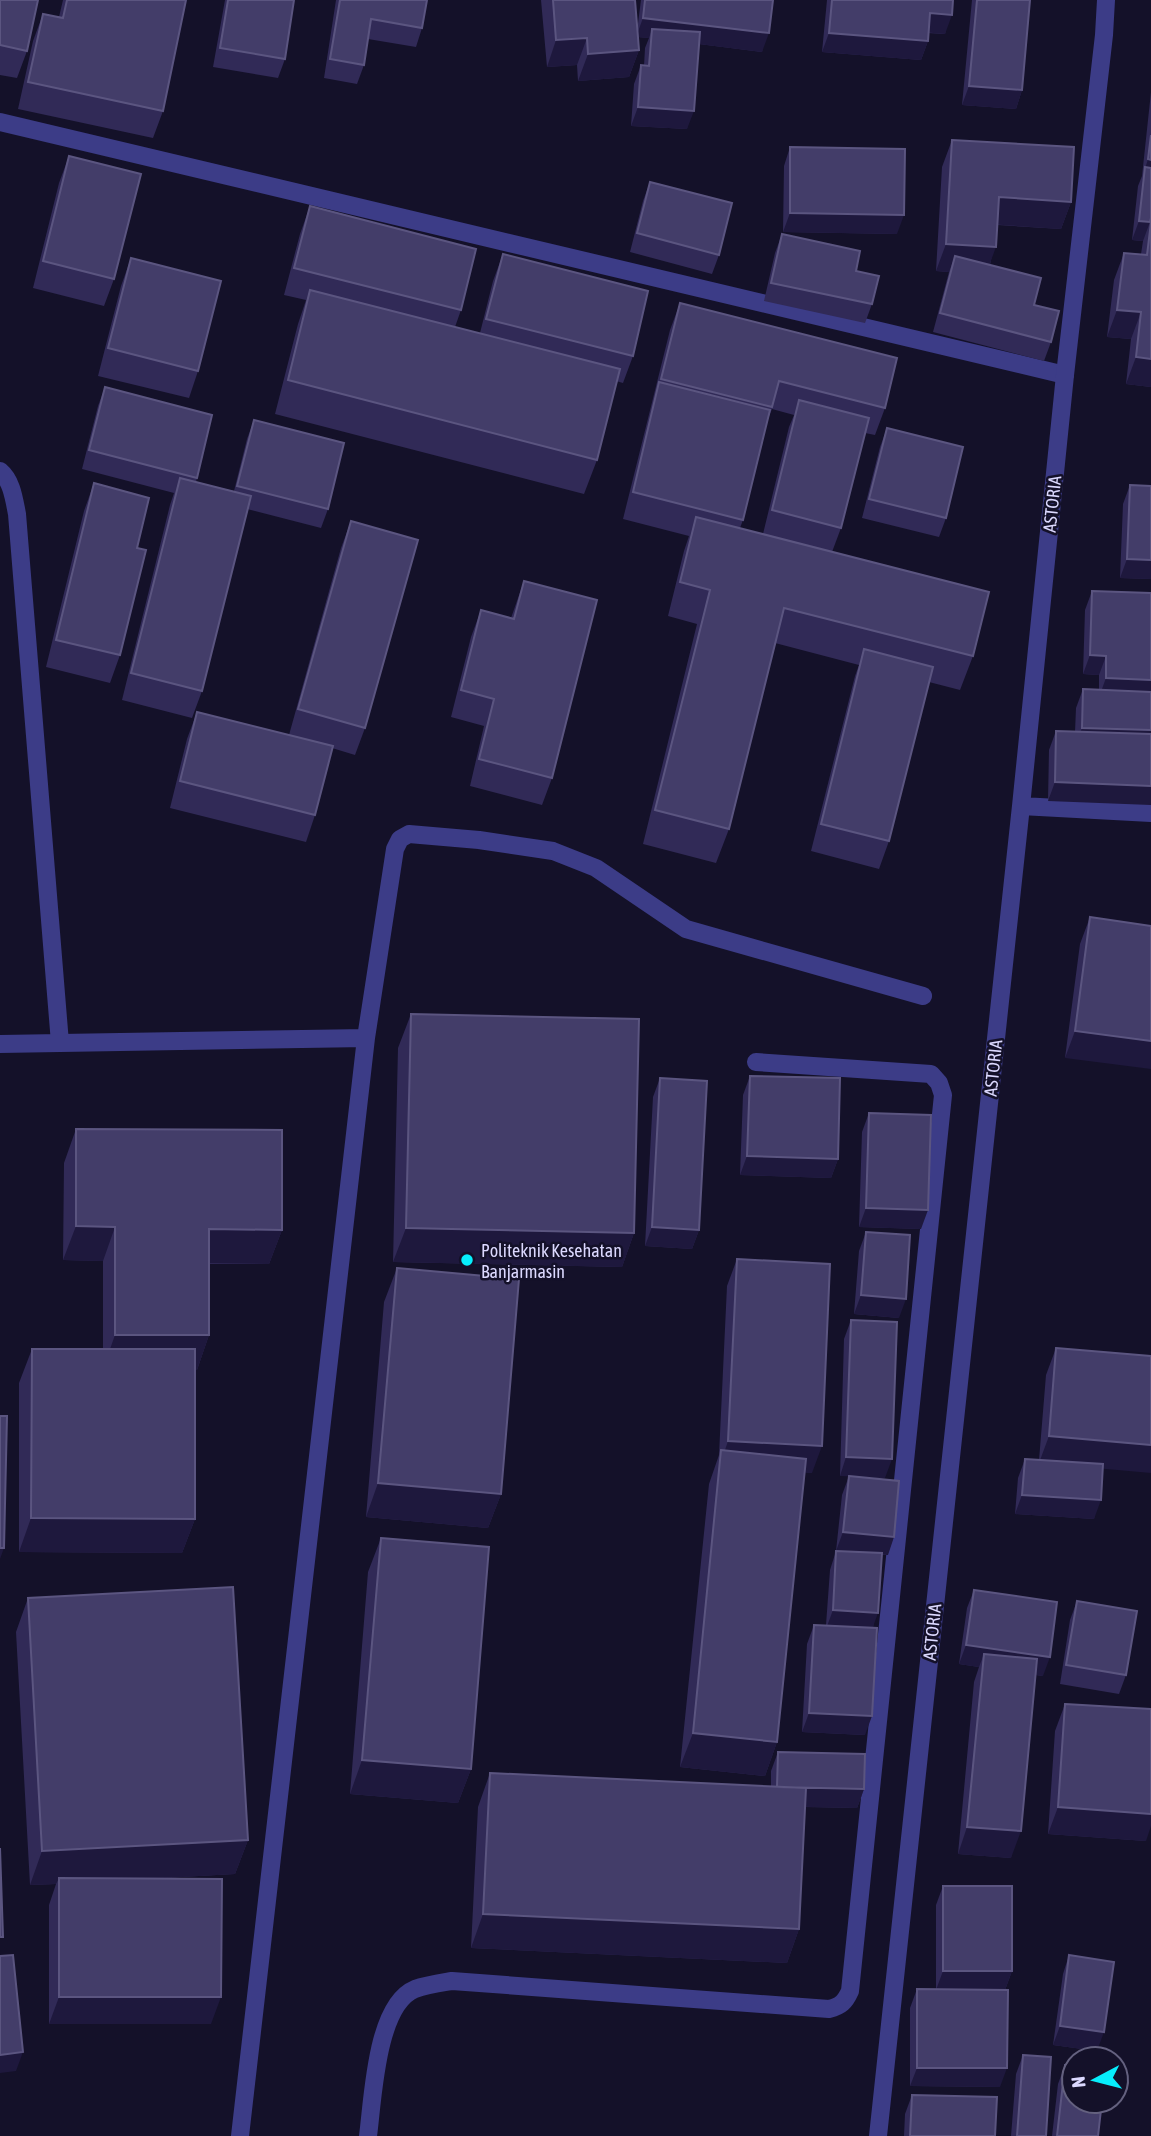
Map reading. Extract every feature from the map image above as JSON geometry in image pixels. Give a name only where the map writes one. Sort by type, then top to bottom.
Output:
[{"type":"street","name":"ASTORIA","points":[[878,2136],[1106,0]]},
{"type":"street","points":[[0,122],[1065,375]]},
{"type":"street","points":[[0,471],[13,493],[17,514],[60,1043]]},
{"type":"street","points":[[1021,806],[1151,813]]},
{"type":"street","points":[[240,2136],[366,1038],[395,849],[400,839],[410,834],[479,840],[552,851],[596,868],[686,929],[923,996]]},
{"type":"street","points":[[0,1044],[366,1038]]},
{"type":"street","points":[[368,2136],[381,2042],[392,2010],[412,1990],[452,1981],[829,2008],[840,2006],[850,1991],[943,1095],[939,1083],[931,1074],[755,1062]]},
{"type":"building","points":[[0,0],[38,0],[27,51],[0,45]]},
{"type":"building","points":[[67,0],[186,0],[163,111],[28,82],[43,14],[63,18]]},
{"type":"building","points":[[228,0],[294,0],[285,59],[220,48]]},
{"type":"building","points":[[340,0],[427,0],[422,28],[371,19],[364,65],[330,59]]},
{"type":"building","points":[[553,0],[635,0],[639,50],[588,54],[587,38],[556,40]]},
{"type":"building","points":[[645,0],[773,0],[769,33],[643,18]]},
{"type":"building","points":[[832,0],[953,0],[952,15],[930,13],[928,41],[829,33]]},
{"type":"building","points":[[977,0],[1030,0],[1022,90],[969,86]]},
{"type":"building","points":[[652,29],[700,32],[694,111],[638,107],[641,65],[649,66]]},
{"type":"building","points":[[1151,135],[1151,160],[1148,159]]},
{"type":"building","points":[[952,140],[1074,147],[1071,202],[999,197],[996,247],[946,244]]},
{"type":"building","points":[[790,147],[905,149],[904,215],[790,213]]},
{"type":"building","points":[[69,156],[141,174],[114,279],[43,261]]},
{"type":"building","points":[[1145,167],[1151,168],[1150,222],[1139,221]]},
{"type":"building","points":[[650,182],[732,203],[719,255],[637,233]]},
{"type":"building","points":[[310,206],[476,249],[461,310],[294,268]]},
{"type":"building","points":[[1151,222],[1151,359],[1136,357],[1141,312],[1117,310],[1124,253],[1147,255]]},
{"type":"building","points":[[782,234],[860,251],[856,271],[879,276],[872,304],[771,283]]},
{"type":"building","points":[[503,254],[648,291],[633,356],[486,319]]},
{"type":"building","points":[[955,256],[1041,278],[1034,305],[1059,311],[1051,342],[940,313]]},
{"type":"building","points":[[131,258],[221,281],[198,371],[108,348]]},
{"type":"building","points":[[310,290],[620,369],[597,460],[288,380]]},
{"type":"building","points":[[680,303],[897,358],[885,408],[779,381],[772,407],[661,379]]},
{"type":"building","points":[[659,382],[770,410],[743,520],[633,492]]},
{"type":"building","points":[[105,387],[212,415],[197,478],[89,450]]},
{"type":"building","points":[[799,400],[869,418],[841,528],[772,510]]},
{"type":"building","points":[[254,420],[344,443],[328,509],[237,486]]},
{"type":"building","points":[[887,428],[963,447],[946,518],[869,499]]},
{"type":"building","points":[[180,478],[251,496],[202,691],[131,673]]},
{"type":"building","points":[[94,483],[149,498],[137,548],[146,550],[120,655],[56,640]]},
{"type":"building","points":[[1130,485],[1151,486],[1151,560],[1127,559]]},
{"type":"building","points":[[696,517],[989,592],[973,656],[784,608],[729,829],[655,810],[710,590],[680,582]]},
{"type":"building","points":[[351,521],[418,540],[365,728],[298,709]]},
{"type":"building","points":[[524,581],[597,600],[552,778],[479,759],[494,699],[461,690],[481,610],[514,619]]},
{"type":"building","points":[[1092,591],[1151,593],[1151,680],[1106,678],[1106,656],[1090,655]]},
{"type":"building","points":[[864,649],[933,667],[889,841],[821,824]]},
{"type":"building","points":[[1083,689],[1151,692],[1151,730],[1082,728]]},
{"type":"building","points":[[197,712],[333,746],[315,815],[180,781]]},
{"type":"building","points":[[1056,731],[1151,734],[1151,786],[1055,782]]},
{"type":"building","points":[[1090,917],[1151,926],[1151,1041],[1075,1031]]},
{"type":"building","points":[[411,1014],[639,1019],[634,1233],[406,1228]]},
{"type":"building","points":[[750,1076],[840,1078],[838,1159],[747,1156]]},
{"type":"building","points":[[660,1078],[707,1081],[699,1230],[652,1227]]},
{"type":"building","points":[[869,1113],[931,1115],[928,1210],[866,1208]]},
{"type":"building","points":[[76,1129],[282,1130],[282,1230],[209,1229],[209,1335],[115,1335],[115,1227],[76,1226]]},
{"type":"building","points":[[866,1232],[910,1235],[906,1299],[861,1295]]},
{"type":"building","points":[[737,1259],[830,1264],[822,1446],[728,1441]]},
{"type":"building","points":[[397,1268],[519,1279],[501,1494],[378,1483]]},
{"type":"building","points":[[851,1320],[897,1322],[892,1459],[846,1457]]},
{"type":"building","points":[[1056,1348],[1151,1356],[1151,1445],[1049,1436]]},
{"type":"building","points":[[32,1349],[195,1349],[195,1519],[31,1518]]},
{"type":"building","points":[[0,1416],[7,1416],[4,1548],[0,1548]]},
{"type":"building","points":[[721,1450],[806,1459],[777,1742],[693,1733]]},
{"type":"building","points":[[1025,1459],[1103,1464],[1101,1500],[1022,1495]]},
{"type":"building","points":[[849,1476],[899,1481],[894,1537],[843,1532]]},
{"type":"building","points":[[381,1538],[489,1547],[471,1769],[362,1760]]},
{"type":"building","points":[[836,1551],[882,1553],[878,1613],[833,1610]]},
{"type":"building","points":[[233,1587],[248,1840],[42,1851],[28,1598]]},
{"type":"building","points":[[974,1590],[1057,1602],[1050,1657],[966,1645]]},
{"type":"building","points":[[1077,1601],[1137,1611],[1126,1675],[1066,1665]]},
{"type":"building","points":[[814,1625],[877,1628],[872,1716],[809,1713]]},
{"type":"building","points":[[984,1654],[1037,1659],[1021,1831],[967,1827]]},
{"type":"building","points":[[1065,1704],[1151,1709],[1151,1814],[1058,1807]]},
{"type":"building","points":[[778,1752],[865,1754],[864,1789],[777,1787]]},
{"type":"building","points":[[490,1773],[806,1788],[799,1929],[483,1914]]},
{"type":"building","points":[[0,1848],[3,1937],[0,1937]]},
{"type":"building","points":[[59,1878],[222,1879],[221,1997],[59,1997]]},
{"type":"building","points":[[943,1886],[1012,1886],[1012,1971],[943,1971]]},
{"type":"building","points":[[13,1955],[23,2052],[0,2055],[0,1956]]},
{"type":"building","points":[[1069,1955],[1114,1962],[1104,2032],[1060,2026]]},
{"type":"building","points":[[917,1989],[1008,1990],[1007,2068],[917,2068]]},
{"type":"building","points":[[1023,2055],[1051,2057],[1046,2136],[1017,2136]]},
{"type":"building","points":[[912,2095],[997,2097],[995,2136],[910,2136]]},
{"type":"building","points":[[1060,2109],[1060,2115],[1100,2115],[1098,2136],[1057,2136]]},
{"type":"place","name":"Politeknik Kesehatan Banjarmasin","points":[[467,1260]]}]
